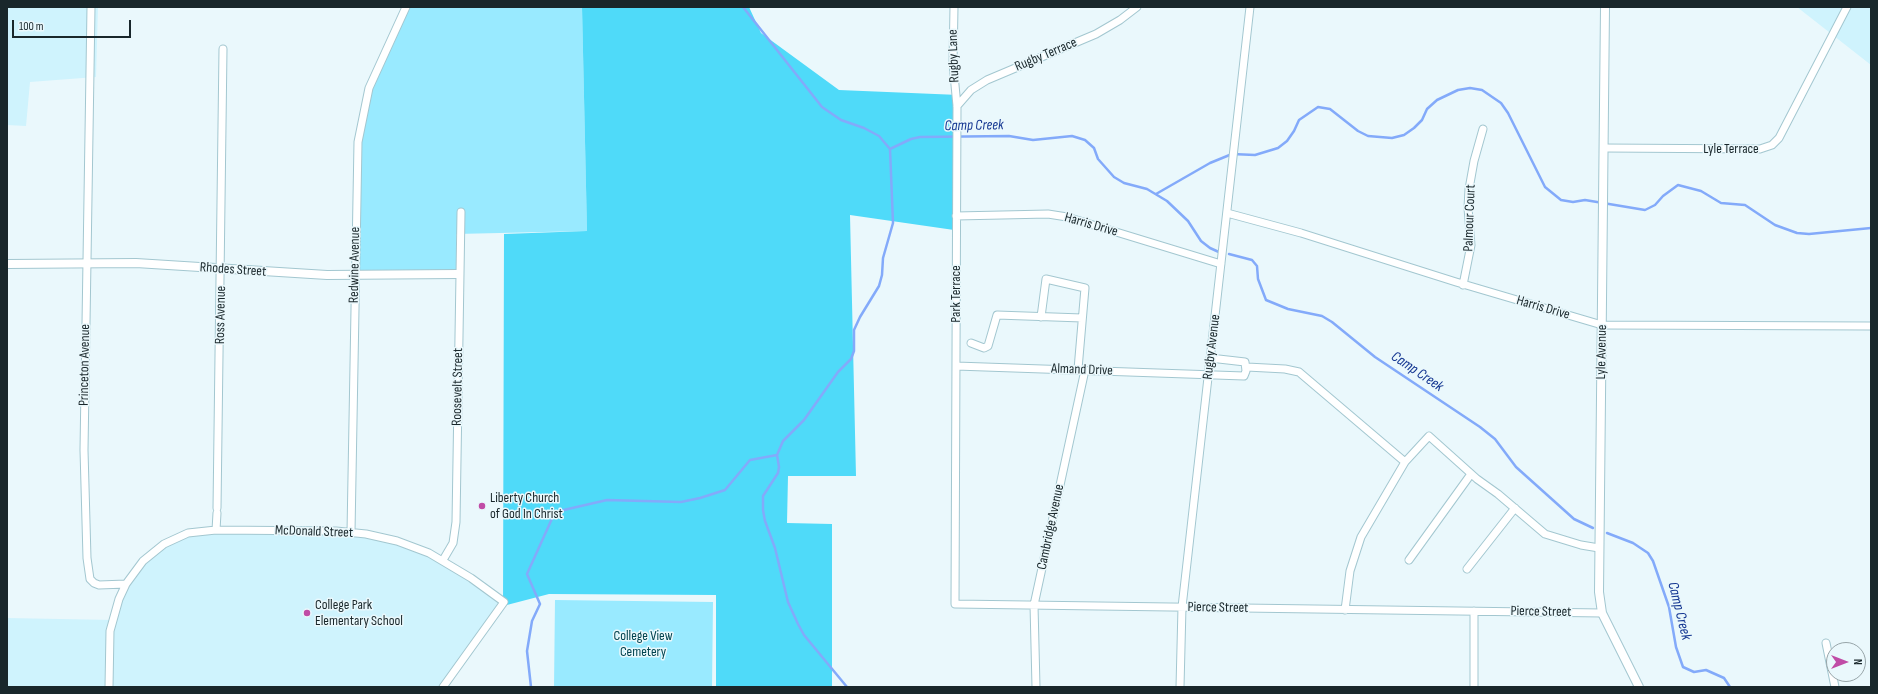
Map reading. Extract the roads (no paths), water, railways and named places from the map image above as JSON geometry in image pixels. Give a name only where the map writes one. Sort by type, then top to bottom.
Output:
[{"type":"street","name":"Princeton Avenue","points":[[91,7],[84,456],[88,573],[90,579],[99,585],[126,584]]},
{"type":"street","name":"Redwine Avenue","points":[[351,532],[356,162],[363,111],[375,73],[406,7]]},
{"type":"street","name":"Rugby Lane","points":[[954,7],[953,64],[957,106]]},
{"type":"street","name":"Rugby Terrace","points":[[957,106],[971,90],[987,80],[1096,34],[1120,20],[1137,7]]},
{"type":"street","name":"Rugby Avenue","points":[[1180,687],[1182,607],[1250,7]]},
{"type":"street","name":"Lyle Avenue","points":[[1605,7],[1599,592],[1602,613],[1639,687]]},
{"type":"street","name":"Lyle Terrace","points":[[1604,148],[1760,150],[1772,145],[1779,138],[1847,7]]},
{"type":"street","name":"Ross Avenue","points":[[216,530],[221,269],[223,49]]},
{"type":"street","name":"Park Terrace","points":[[955,481],[957,106]]},
{"type":"street","name":"Palmour Court","points":[[1463,285],[1471,245],[1468,208],[1469,189],[1474,161],[1483,129]]},
{"type":"street","name":"Roosevelt Street","points":[[444,560],[453,542],[456,522],[460,212]]},
{"type":"street","name":"Harris Drive","points":[[1227,213],[1301,233],[1463,285],[1602,325],[1871,326]]},
{"type":"street","name":"Harris Drive","points":[[956,216],[1048,214],[1061,216],[1221,264]]},
{"type":"street","name":"Rhodes Street","points":[[7,264],[136,263],[286,274],[459,274]]},
{"type":"street","name":"Cambridge Avenue","points":[[1036,687],[1034,605],[1081,370],[1082,318],[1085,288],[1046,279],[1041,317]]},
{"type":"street","points":[[970,343],[984,348],[988,346],[996,315],[1082,318]]},
{"type":"street","points":[[1210,358],[1245,362],[1247,367],[1285,369],[1298,372],[1405,462]]},
{"type":"street","name":"Almand Drive","points":[[956,366],[1209,373],[1244,376],[1247,367]]},
{"type":"street","points":[[1345,610],[1347,587],[1354,553],[1361,537],[1405,462],[1430,436],[1471,474],[1515,508],[1545,534],[1581,545],[1599,548]]},
{"type":"street","points":[[1409,560],[1471,474]]},
{"type":"street","name":"Pierce Street","points":[[955,481],[955,604],[1602,613]]},
{"type":"street","points":[[1467,569],[1515,508]]},
{"type":"street","name":"McDonald Street","points":[[126,584],[143,561],[164,544],[188,533],[216,530],[351,532],[397,541],[444,560],[504,602],[443,687]]},
{"type":"street","points":[[108,687],[110,631],[118,599],[126,584]]},
{"type":"street","points":[[1474,611],[1474,687]]},
{"type":"waterway","name":"Camp Creek","points":[[743,7],[822,107],[841,120],[864,128],[879,136],[890,149]]},
{"type":"waterway","points":[[1156,194],[1210,163],[1232,154],[1255,155],[1278,148],[1287,141],[1299,120],[1318,107],[1330,109],[1358,131],[1368,136],[1392,138],[1404,135],[1414,128],[1422,120],[1427,109],[1437,100],[1458,90],[1470,88],[1482,90],[1501,103],[1508,113],[1545,187],[1561,200],[1573,202],[1585,200],[1645,210],[1655,205],[1663,196],[1678,185],[1701,191],[1721,203],[1745,205],[1775,225],[1797,233],[1809,234],[1871,228]]},
{"type":"waterway","name":"Camp Creek","points":[[890,149],[911,139],[920,137],[1009,136],[1033,140],[1072,136],[1085,140],[1094,148],[1098,159],[1114,177],[1124,183],[1147,189],[1167,201],[1188,221],[1201,241],[1210,248],[1221,253]]},
{"type":"waterway","points":[[847,687],[804,635],[788,602],[775,548],[765,521],[763,496],[778,473],[779,467],[777,455],[783,441],[804,420],[838,372],[851,359],[854,351],[854,330],[860,317],[879,286],[882,275],[883,258],[893,223],[890,149]]},
{"type":"waterway","name":"Camp Creek","points":[[1229,254],[1252,260],[1257,266],[1258,279],[1266,300],[1288,309],[1322,316],[1332,322],[1375,357],[1480,427],[1495,439],[1516,467],[1574,519],[1593,528]]},
{"type":"waterway","points":[[531,687],[527,651],[532,621],[540,604],[527,574],[555,512],[607,500],[681,502],[700,498],[725,490],[750,460],[777,455]]},
{"type":"waterway","name":"Camp Creek","points":[[1607,533],[1633,543],[1648,553],[1653,561],[1669,607],[1676,647],[1683,667],[1694,672],[1706,670],[1724,678],[1730,687]]},
{"type":"place","name":"Liberty Church of God In Christ","points":[[482,506]]},
{"type":"place","name":"College Park Elementary School","points":[[307,613]]},
{"type":"park label","name":"College View Cemetery","points":[[643,644]]}]
